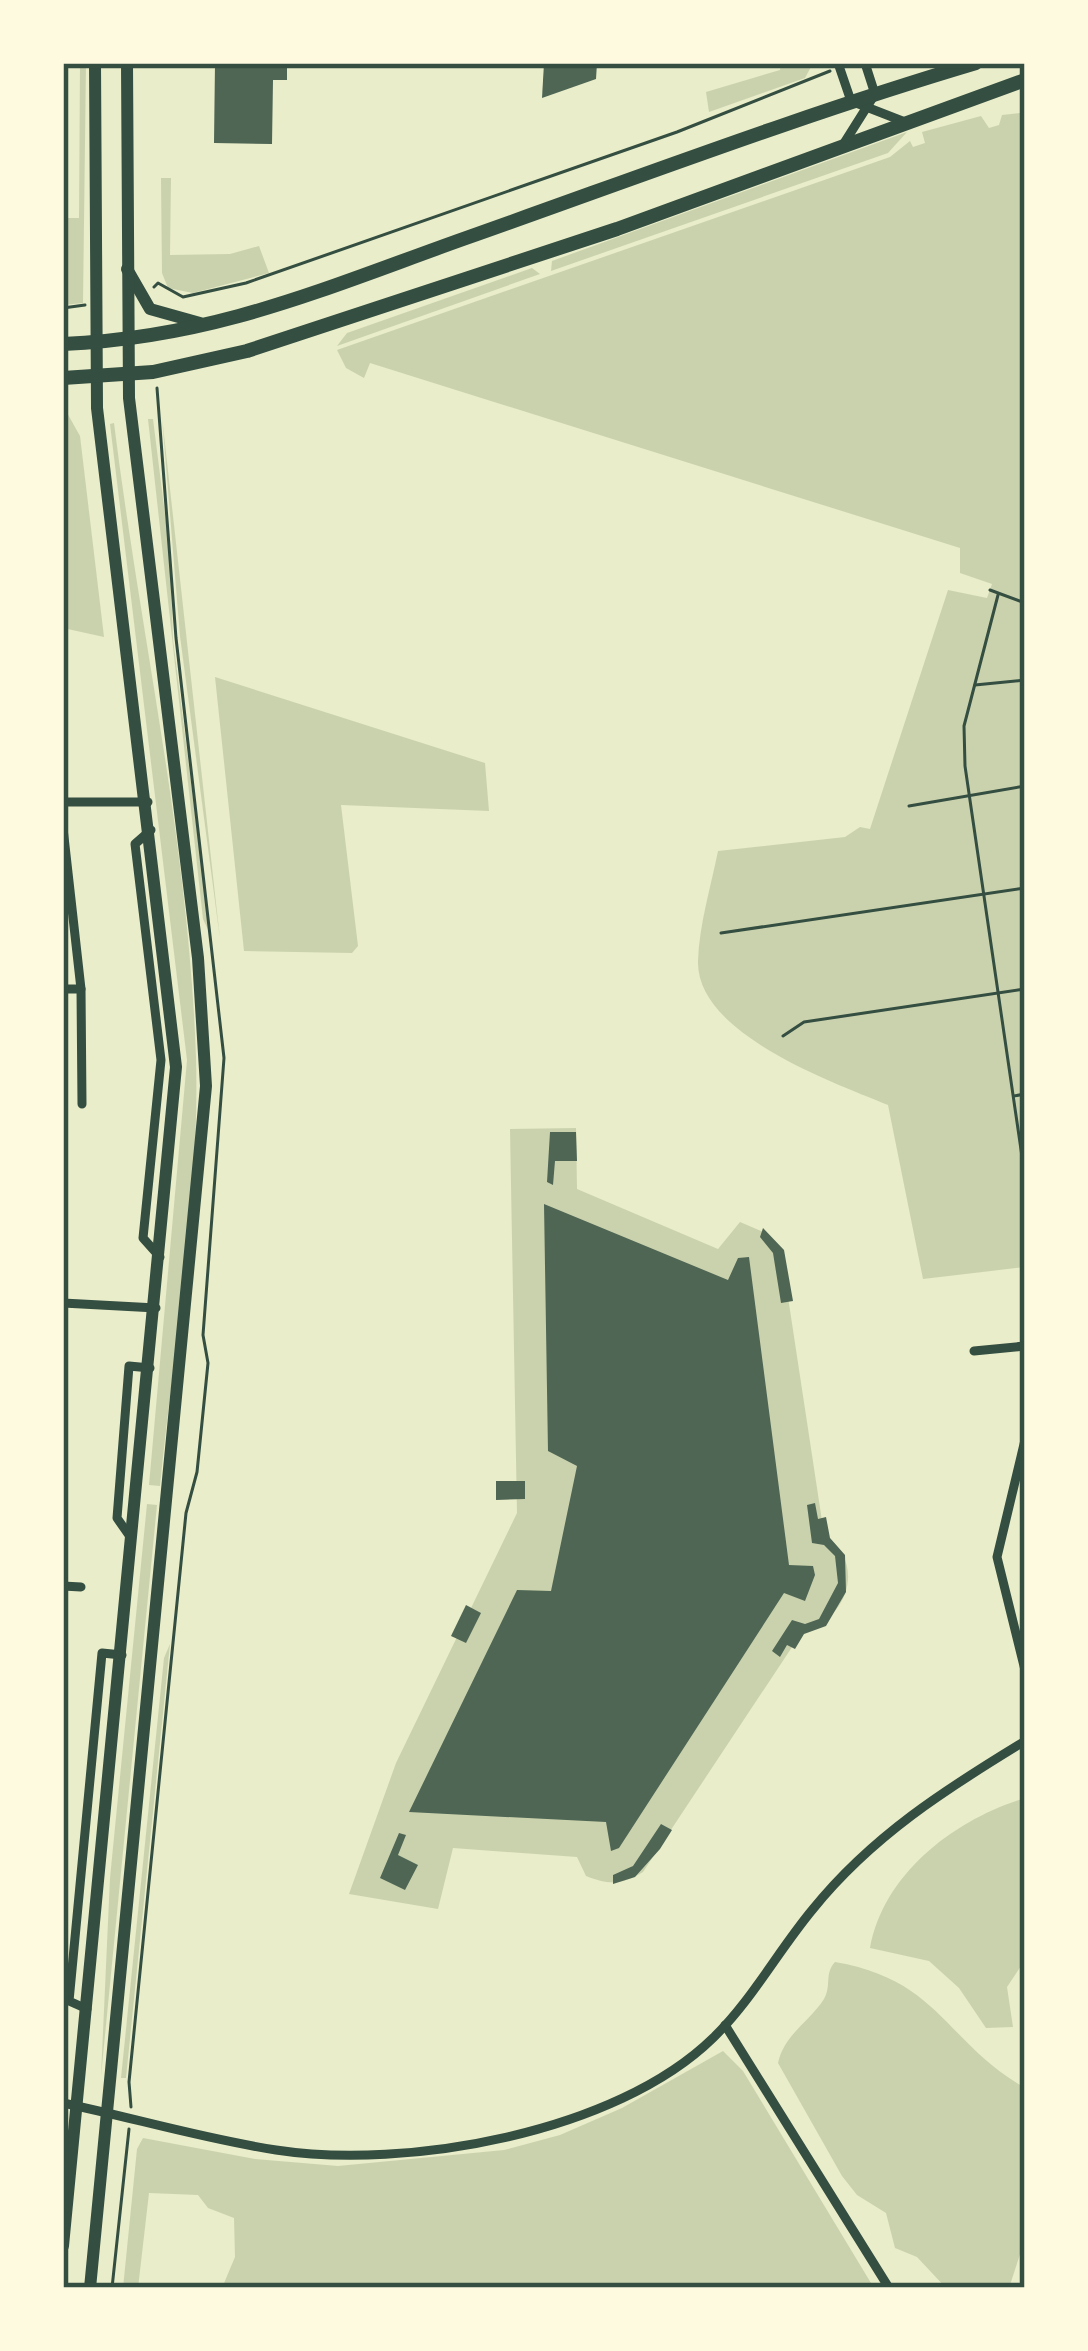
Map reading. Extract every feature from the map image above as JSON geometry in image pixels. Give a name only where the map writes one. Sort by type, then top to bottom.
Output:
[{"type":"main road","points":[[63,344],[125,340],[221,324],[294,303],[858,105],[875,94],[976,63]]},
{"type":"main road","points":[[63,378],[153,372],[247,351],[839,150],[1025,80]]},
{"type":"street","points":[[63,2246],[70,2104],[86,2009],[176,1067],[96,377],[95,63]]},
{"type":"street","points":[[90,2288],[206,1086],[198,958],[125,340],[127,63]]},
{"type":"street","points":[[838,63],[858,105],[910,122]]},
{"type":"street","points":[[865,63],[875,94]]},
{"type":"street","points":[[839,150],[858,105]]},
{"type":"street","points":[[124,262],[150,309],[183,321],[221,324]]},
{"type":"street","points":[[63,802],[148,802]]},
{"type":"street","points":[[63,828],[81,989],[82,1104]]},
{"type":"street","points":[[63,989],[81,989]]},
{"type":"street","points":[[63,1303],[156,1308]]},
{"type":"street","points":[[974,1351],[1025,1346]]},
{"type":"street","points":[[133,1541],[117,1518],[129,1366],[150,1368]]},
{"type":"street","points":[[1025,1440],[998,1557],[1025,1670]]},
{"type":"street","points":[[63,1586],[81,1587]]},
{"type":"street","points":[[86,2009],[69,2001],[102,1653],[122,1655]]},
{"type":"street","points":[[70,2104],[276,2150],[323,2154],[501,2138],[560,2122],[661,2076],[725,2025],[814,1908],[883,1836],[1025,1741]]},
{"type":"street","points":[[725,2025],[889,2288]]},
{"type":"path","points":[[158,283],[184,297],[246,283],[658,139],[826,73]]},
{"type":"path","points":[[63,308],[86,305]]},
{"type":"path","points":[[133,2094],[131,2058],[182,1554],[208,1363],[203,1335],[224,1106],[221,1005],[176,638],[173,553],[153,372]]},
{"type":"path","points":[[990,590],[1025,603]]},
{"type":"path","points":[[998,595],[964,726],[969,796],[1025,1177]]},
{"type":"path","points":[[975,685],[1025,680]]},
{"type":"path","points":[[908,806],[1025,786]]},
{"type":"path","points":[[722,933],[1025,888]]},
{"type":"path","points":[[783,1036],[804,1022],[1025,989]]},
{"type":"path","points":[[1012,1096],[1025,1094]]},
{"type":"path","points":[[112,2288],[128,2138]]},
{"type":"green space","points":[[80,63],[86,63],[83,303],[63,305],[63,261],[68,257],[63,256],[63,218],[79,218]]},
{"type":"green space","points":[[781,63],[812,65],[805,78],[709,112],[706,92],[780,70]]},
{"type":"green space","points":[[1025,107],[1025,1267],[923,1279],[888,1105],[803,1069],[743,1033],[719,1011],[703,987],[699,947],[718,851],[845,837],[860,827],[870,829],[948,590],[987,598],[992,584],[960,573],[960,548],[370,363],[364,378],[346,368],[337,350],[890,157],[910,141],[913,147],[925,143],[922,132],[981,116],[989,128],[999,125],[1002,115],[1020,113]]},
{"type":"green space","points":[[907,132],[888,153],[551,271],[552,261]]},
{"type":"green space","points":[[161,178],[171,178],[170,255],[230,254],[259,246],[269,273],[193,293],[168,288],[162,273]]},
{"type":"green space","points":[[532,268],[540,274],[337,346],[347,333]]},
{"type":"green space","points":[[66,411],[80,436],[104,637],[63,628]]},
{"type":"green space","points":[[162,417],[220,939],[180,636]]},
{"type":"green space","points":[[148,419],[153,419],[170,554],[173,639],[210,934],[203,919]]},
{"type":"green space","points":[[114,423],[174,819],[196,1058],[190,1218],[160,1486],[149,1485],[187,1060],[110,424]]},
{"type":"green space","points":[[215,677],[485,763],[489,811],[341,805],[358,946],[352,953],[244,951]]},
{"type":"green space","points":[[576,1128],[577,1189],[718,1249],[740,1222],[766,1233],[781,1251],[824,1534],[845,1560],[846,1589],[831,1615],[802,1632],[643,1872],[609,1882],[586,1876],[577,1857],[453,1848],[438,1909],[349,1894],[396,1763],[517,1513],[510,1129]]},
{"type":"green space","points":[[147,1504],[157,1505],[101,2076],[110,1878]]},
{"type":"green space","points":[[170,1644],[126,2078],[121,2078],[164,1658]]},
{"type":"green space","points":[[1025,1798],[1025,1960],[1007,1987],[1013,2027],[986,2028],[959,1988],[929,1961],[870,1948],[890,1895],[927,1852],[974,1820]]},
{"type":"green space","points":[[835,1962],[898,1983],[1025,2088],[1025,2239],[1009,2288],[946,2288],[917,2257],[895,2248],[886,2213],[857,2195],[842,2176],[778,2063],[791,2037],[824,1999]]},
{"type":"green space","points":[[723,2051],[743,2071],[874,2288],[222,2288],[235,2257],[234,2218],[208,2208],[198,2195],[149,2193],[138,2288],[123,2288],[137,2149],[143,2138],[255,2159],[338,2166],[504,2150],[560,2135],[622,2108]]},
{"type":"building","points":[[215,63],[287,63],[287,80],[273,80],[272,144],[214,143]]},
{"type":"building","points":[[544,63],[597,63],[596,79],[542,98]]},
{"type":"building","points":[[550,1132],[576,1132],[577,1161],[555,1161],[553,1185],[547,1182]]},
{"type":"building","points":[[544,1204],[728,1280],[738,1258],[749,1257],[789,1565],[813,1566],[815,1575],[805,1601],[784,1593],[619,1848],[611,1851],[606,1822],[409,1812],[517,1590],[551,1591],[577,1466],[548,1451]]},
{"type":"building","points":[[763,1228],[784,1250],[793,1301],[781,1303],[773,1253],[760,1237]]},
{"type":"building","points":[[496,1481],[525,1481],[525,1499],[496,1500]]},
{"type":"building","points":[[815,1503],[818,1519],[826,1517],[830,1538],[845,1555],[846,1592],[826,1626],[804,1634],[795,1649],[787,1645],[780,1657],[772,1651],[792,1620],[805,1624],[819,1619],[838,1583],[835,1556],[824,1545],[812,1543],[807,1505]]},
{"type":"building","points":[[466,1605],[481,1613],[466,1643],[451,1636]]},
{"type":"building","points":[[661,1824],[672,1830],[660,1849],[635,1877],[613,1884],[613,1875],[633,1866]]},
{"type":"building","points":[[399,1833],[406,1835],[398,1855],[418,1865],[405,1890],[380,1878]]}]
